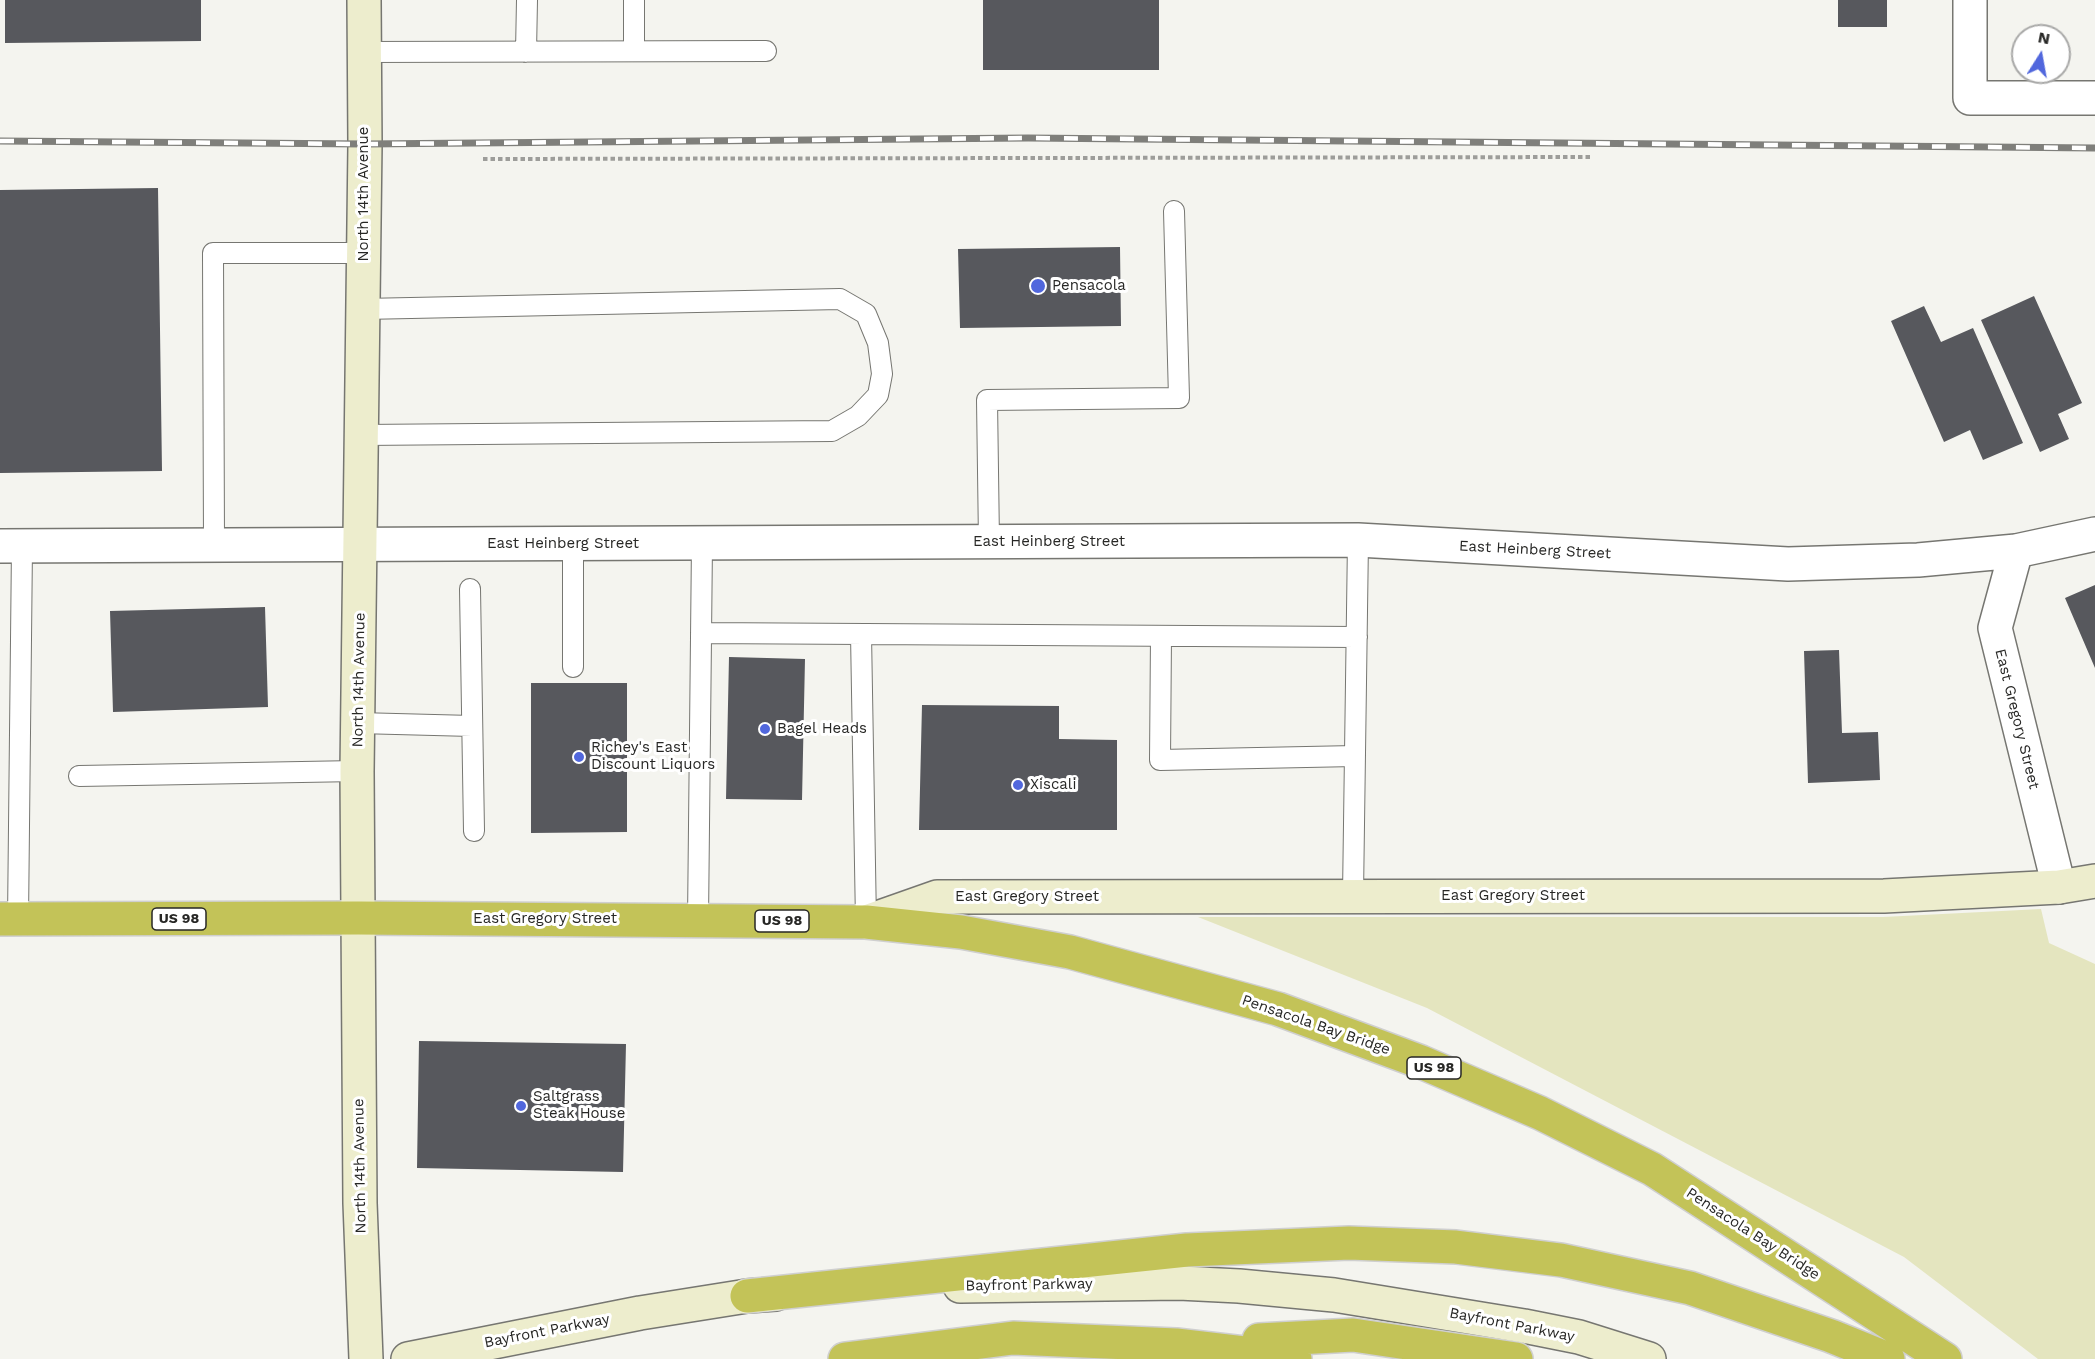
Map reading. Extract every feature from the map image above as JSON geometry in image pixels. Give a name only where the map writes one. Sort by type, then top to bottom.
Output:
[{"type":"highway","name":"East Gregory Street","points":[[9,919],[358,918],[866,922]]},
{"type":"highway","name":"Pensacola Bay Bridge","points":[[866,922],[962,932],[1071,952],[1278,1009],[1421,1062],[1540,1113],[1652,1169],[1945,1359]]},
{"type":"highway","points":[[747,1296],[1187,1250],[1349,1243],[1456,1247],[1561,1260],[1690,1288],[1831,1336],[1888,1359]]},
{"type":"highway","points":[[1176,1345],[1353,1335],[1516,1359]]},
{"type":"highway","points":[[845,1359],[1013,1338],[1176,1345],[1295,1359]]},
{"type":"street","name":"North 14th Avenue","points":[[364,0],[362,435],[357,771],[360,1203],[366,1359]]},
{"type":"street","points":[[1970,0],[1970,98],[2095,98]]},
{"type":"street","name":"East Heinberg Street","points":[[11,546],[1358,540],[1788,564],[1918,560],[2016,551],[2095,534]]},
{"type":"street","name":"East Gregory Street","points":[[2016,551],[1995,628],[2058,887]]},
{"type":"street","name":"East Gregory Street","points":[[866,922],[937,897],[1884,896],[2058,887],[2095,881]]},
{"type":"street","name":"Bayfront Parkway","points":[[408,1359],[640,1313],[747,1296],[966,1286],[1179,1283],[1334,1295],[1514,1324],[1580,1338],[1649,1359]]},
{"type":"lane","points":[[526,52],[527,0]]},
{"type":"lane","points":[[634,0],[634,51]]},
{"type":"lane","points":[[364,52],[765,51]]},
{"type":"lane","points":[[988,542],[987,400],[1179,398],[1174,211]]},
{"type":"lane","points":[[214,544],[213,253],[363,253]]},
{"type":"lane","points":[[362,435],[832,430],[858,416],[878,395],[882,374],[878,343],[866,314],[840,299],[363,309]]},
{"type":"lane","points":[[1353,896],[1358,540]]},
{"type":"lane","points":[[698,920],[702,543]]},
{"type":"lane","points":[[573,544],[573,667]]},
{"type":"lane","points":[[9,919],[11,546]]},
{"type":"lane","points":[[470,589],[474,831]]},
{"type":"lane","points":[[701,633],[1357,637]]},
{"type":"lane","points":[[861,634],[866,922]]},
{"type":"lane","points":[[1161,636],[1160,760],[1355,756]]},
{"type":"lane","points":[[358,723],[472,726]]},
{"type":"lane","points":[[79,776],[357,771]]},
{"type":"path","points":[[483,159],[1593,157]]},
{"type":"green space","points":[[2041,909],[2049,943],[2095,964],[2095,1359],[2038,1359],[1904,1257],[1427,1008],[1198,917],[1883,917]]},
{"type":"building","points":[[5,0],[201,0],[201,41],[5,43]]},
{"type":"building","points":[[983,0],[1159,0],[1159,70],[983,70]]},
{"type":"building","points":[[1838,0],[1887,0],[1887,27],[1838,27]]},
{"type":"building","points":[[158,188],[162,471],[0,473],[0,190]]},
{"type":"building","points":[[1120,247],[1121,326],[960,328],[958,249]]},
{"type":"building","points":[[2034,296],[2082,403],[2058,414],[2069,439],[2040,452],[1981,320]]},
{"type":"building","points":[[1924,306],[1941,342],[1973,328],[2023,443],[1983,460],[1970,430],[1944,442],[1891,321]]},
{"type":"building","points":[[2095,585],[2095,668],[2065,598]]},
{"type":"building","points":[[265,607],[268,707],[113,712],[110,611]]},
{"type":"building","points":[[1839,650],[1842,733],[1878,732],[1880,780],[1808,783],[1804,651]]},
{"type":"building","name":"Bagel Heads","points":[[729,657],[805,659],[802,800],[726,799]]},
{"type":"building","name":"Richey's East Discount Liquors","points":[[531,683],[627,683],[627,832],[531,833]]},
{"type":"building","name":"Xiscali","points":[[922,705],[1059,706],[1059,739],[1117,740],[1117,830],[919,830]]},
{"type":"building","name":"Saltgrass Steak House","points":[[419,1041],[626,1044],[623,1172],[417,1168]]},
{"type":"railway","points":[[0,141],[365,144],[1028,138],[2095,148]]},
{"type":"place","name":"Pensacola","points":[[1038,286]]},
{"type":"place","name":"Bagel Heads","points":[[765,729]]},
{"type":"place","name":"Richey's East Discount Liquors","points":[[579,757]]},
{"type":"place","name":"Xiscali","points":[[1018,785]]},
{"type":"place","name":"Saltgrass Steak House","points":[[521,1106]]}]
